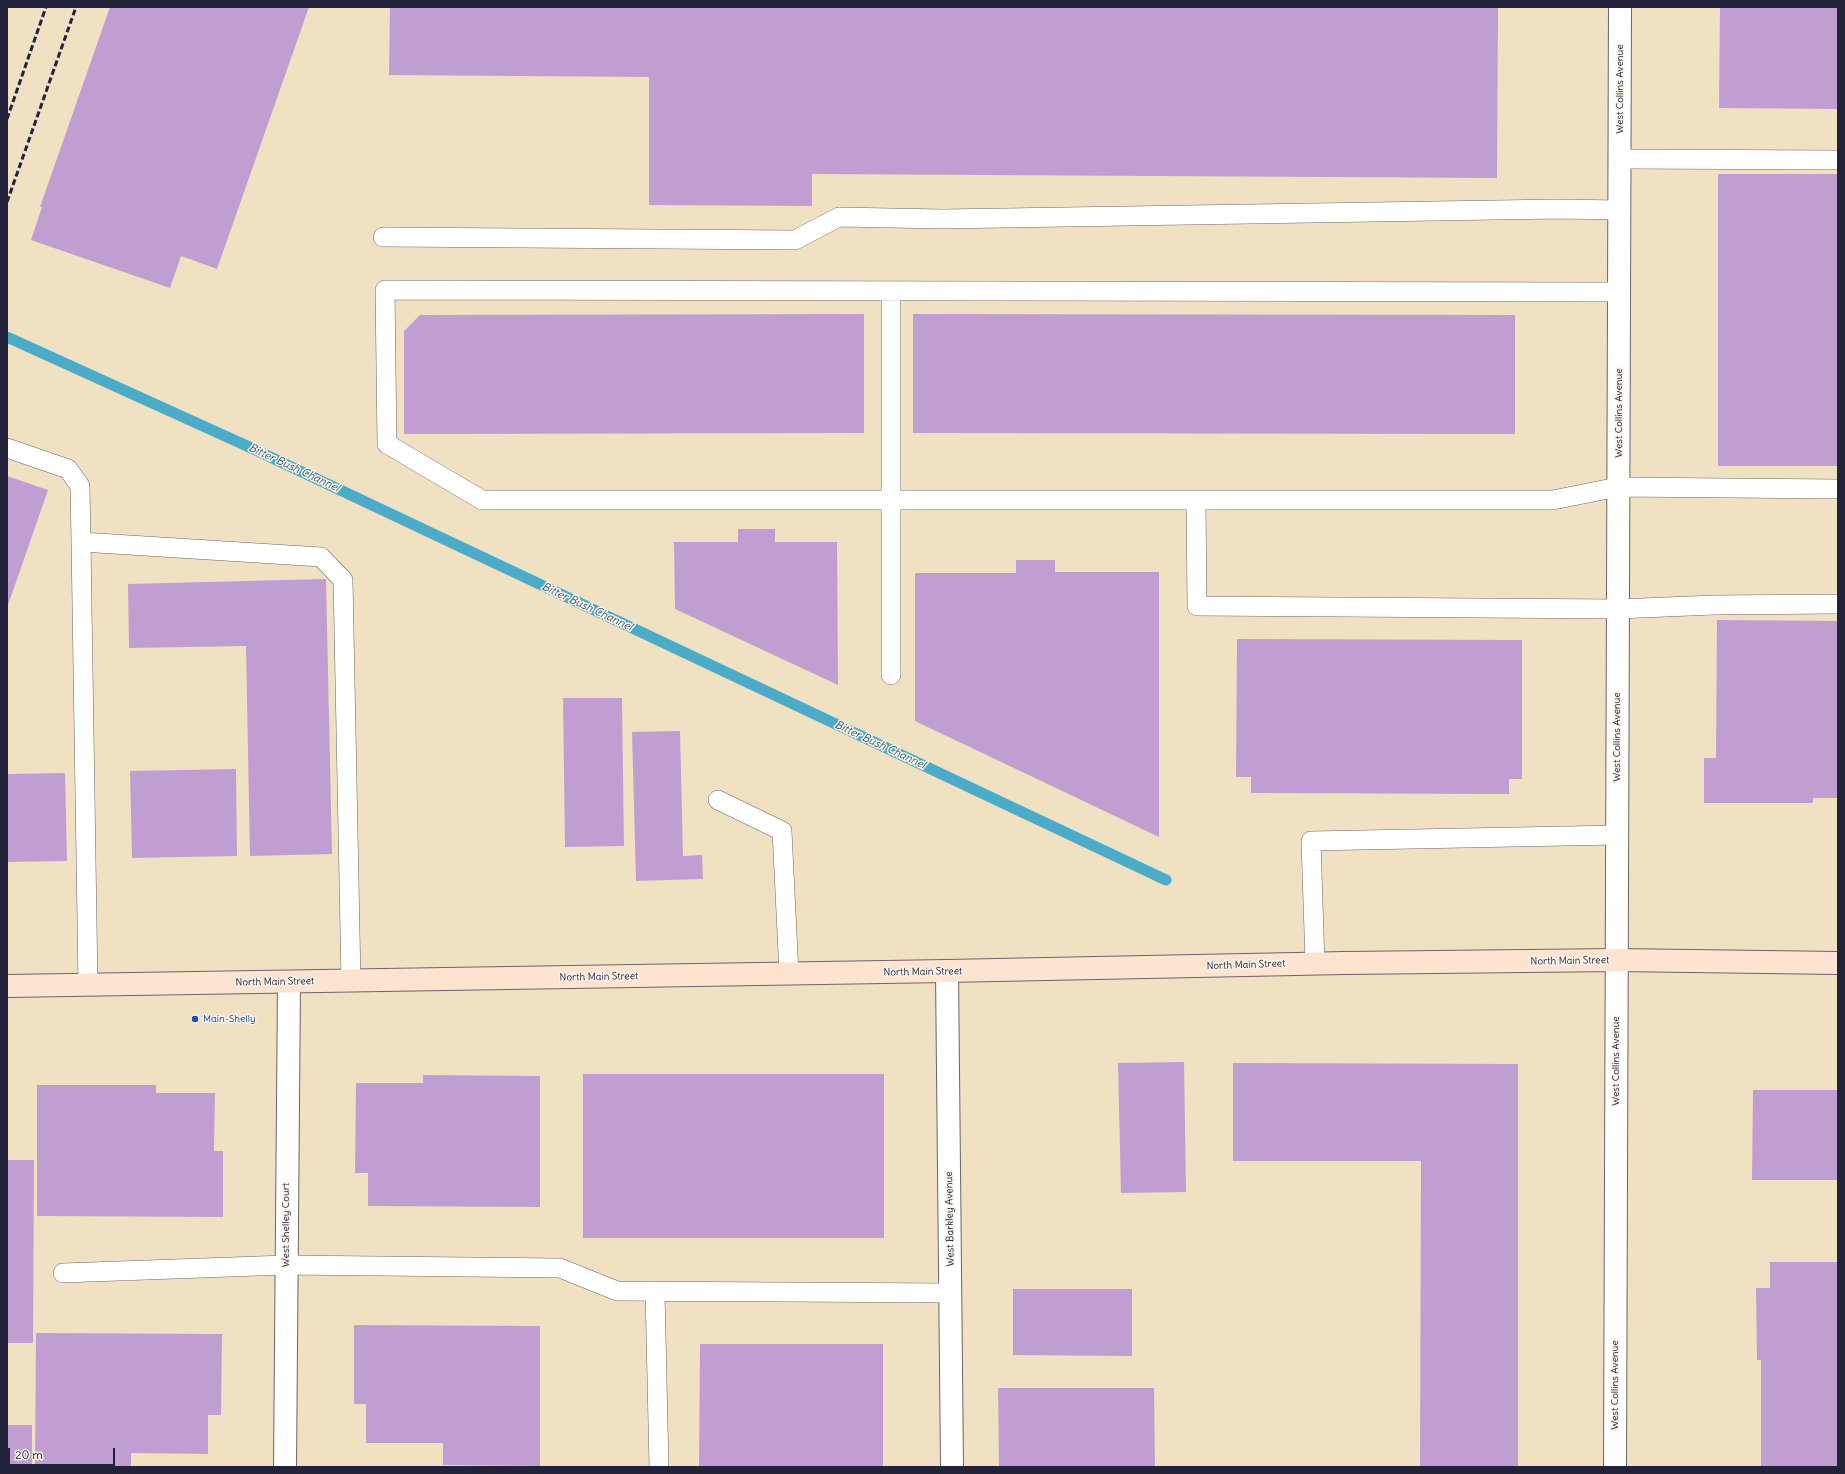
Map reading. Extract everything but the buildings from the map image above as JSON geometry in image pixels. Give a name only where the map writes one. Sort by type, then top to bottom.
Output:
[{"type":"main road","name":"North Main Street","points":[[7,986],[789,974],[1315,963],[1617,960],[1838,963]]},
{"type":"street","name":"West Collins Avenue","points":[[1615,1467],[1620,7]]},
{"type":"street","name":"West Barkley Avenue","points":[[947,971],[952,1467]]},
{"type":"street","name":"West Shelley Court","points":[[285,1467],[288,982]]},
{"type":"lane","points":[[1620,159],[1838,160]]},
{"type":"lane","points":[[383,237],[795,240],[839,217],[950,219],[1558,209],[1620,210]]},
{"type":"lane","points":[[1619,292],[385,290],[387,444],[482,500],[1553,500],[1618,487],[1838,489]]},
{"type":"lane","points":[[891,675],[892,291]]},
{"type":"lane","points":[[7,448],[68,469],[80,486],[88,985]]},
{"type":"lane","points":[[1196,500],[1196,606],[1618,609],[1714,605],[1838,604]]},
{"type":"lane","points":[[81,542],[321,557],[343,580],[351,981]]},
{"type":"lane","points":[[718,800],[782,831],[789,974]]},
{"type":"lane","points":[[1315,963],[1311,840],[1617,835]]},
{"type":"lane","points":[[63,1273],[286,1265],[560,1268],[617,1291],[950,1293]]},
{"type":"lane","points":[[655,1291],[659,1467]]},
{"type":"waterway","name":"Bitter Bush Channel","points":[[7,337],[247,446],[1166,880]]},
{"type":"railway","points":[[7,119],[46,7]]},
{"type":"railway","points":[[7,202],[76,7]]},
{"type":"place","name":"Main-Shelly","points":[[195,1019]]}]
